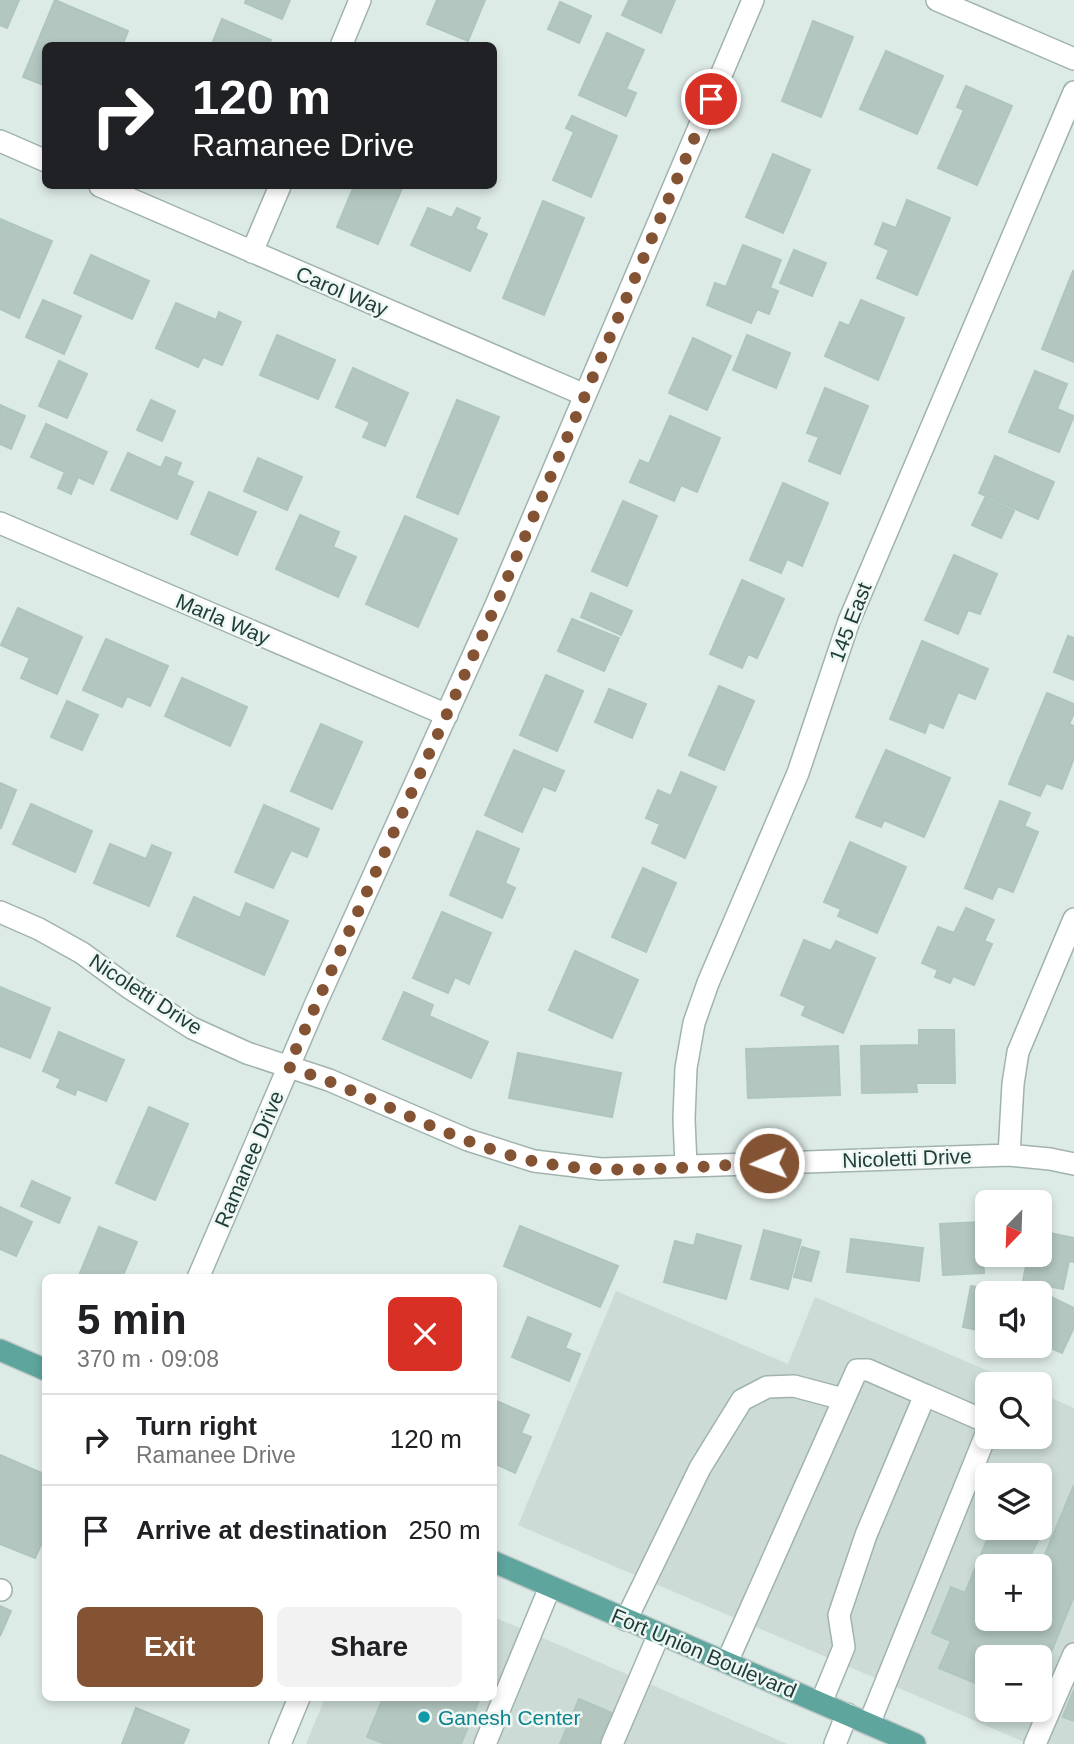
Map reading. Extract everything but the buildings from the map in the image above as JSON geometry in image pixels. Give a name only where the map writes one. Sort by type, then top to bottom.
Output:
[{"type":"main road","points":[[0,1350],[42,1368]]},
{"type":"main road","name":"Fort Union Boulevard","points":[[497,1563],[915,1744]]},
{"type":"street","points":[[343,42],[360,0]]},
{"type":"street","name":"Ramanee Drive","points":[[200,1274],[288,1067],[447,715],[753,0]]},
{"type":"street","points":[[937,0],[1074,59]]},
{"type":"street","name":"145 East","points":[[686,1166],[686,1068],[694,1023],[701,1003],[798,773],[849,621],[1074,92]]},
{"type":"street","points":[[0,141],[42,159]]},
{"type":"street","name":"Carol Way","points":[[107,189],[585,394]]},
{"type":"street","points":[[252,253],[279,189]]},
{"type":"street","name":"Marla Way","points":[[0,523],[447,715]]},
{"type":"street","name":"Nicoletti Drive","points":[[0,912],[39,929],[82,953],[131,989],[192,1028],[247,1053],[330,1080],[468,1140],[534,1161],[601,1169],[1009,1155],[1074,1164]]},
{"type":"street","points":[[1009,1155],[1013,1084],[1018,1052],[1074,919]]},
{"type":"street","points":[[727,1662],[857,1370],[868,1370],[975,1417]]},
{"type":"street","points":[[626,1620],[700,1468],[742,1400],[767,1387],[794,1386],[843,1399]]},
{"type":"street","points":[[821,1703],[844,1647],[839,1615],[846,1592],[866,1535],[925,1395]]},
{"type":"street","points":[[869,1724],[980,1449]]},
{"type":"street","points":[[485,1744],[550,1587]]},
{"type":"street","points":[[612,1744],[660,1634]]},
{"type":"street","points":[[1035,1744],[1074,1654]]},
{"type":"street","points":[[279,1744],[298,1701]]},
{"type":"street","points":[[835,1744],[847,1714]]},
{"type":"shaded area","points":[[616,1291],[788,1364],[815,1297],[991,1372],[975,1372],[975,1449],[1052,1449],[1052,1398],[1074,1408],[1074,1744],[1029,1744],[978,1722],[1052,1722],[1052,1645],[975,1645],[975,1721],[518,1525]]},
{"type":"shaded area","points":[[497,1618],[787,1744],[306,1744],[324,1701],[497,1701]]},
{"type":"place","name":"Ganesh Center","points":[[424,1717]]},
{"type":"route","points":[[711,99],[496,605],[288,1067],[330,1080],[468,1140],[534,1161],[601,1169],[769,1163]]}]
